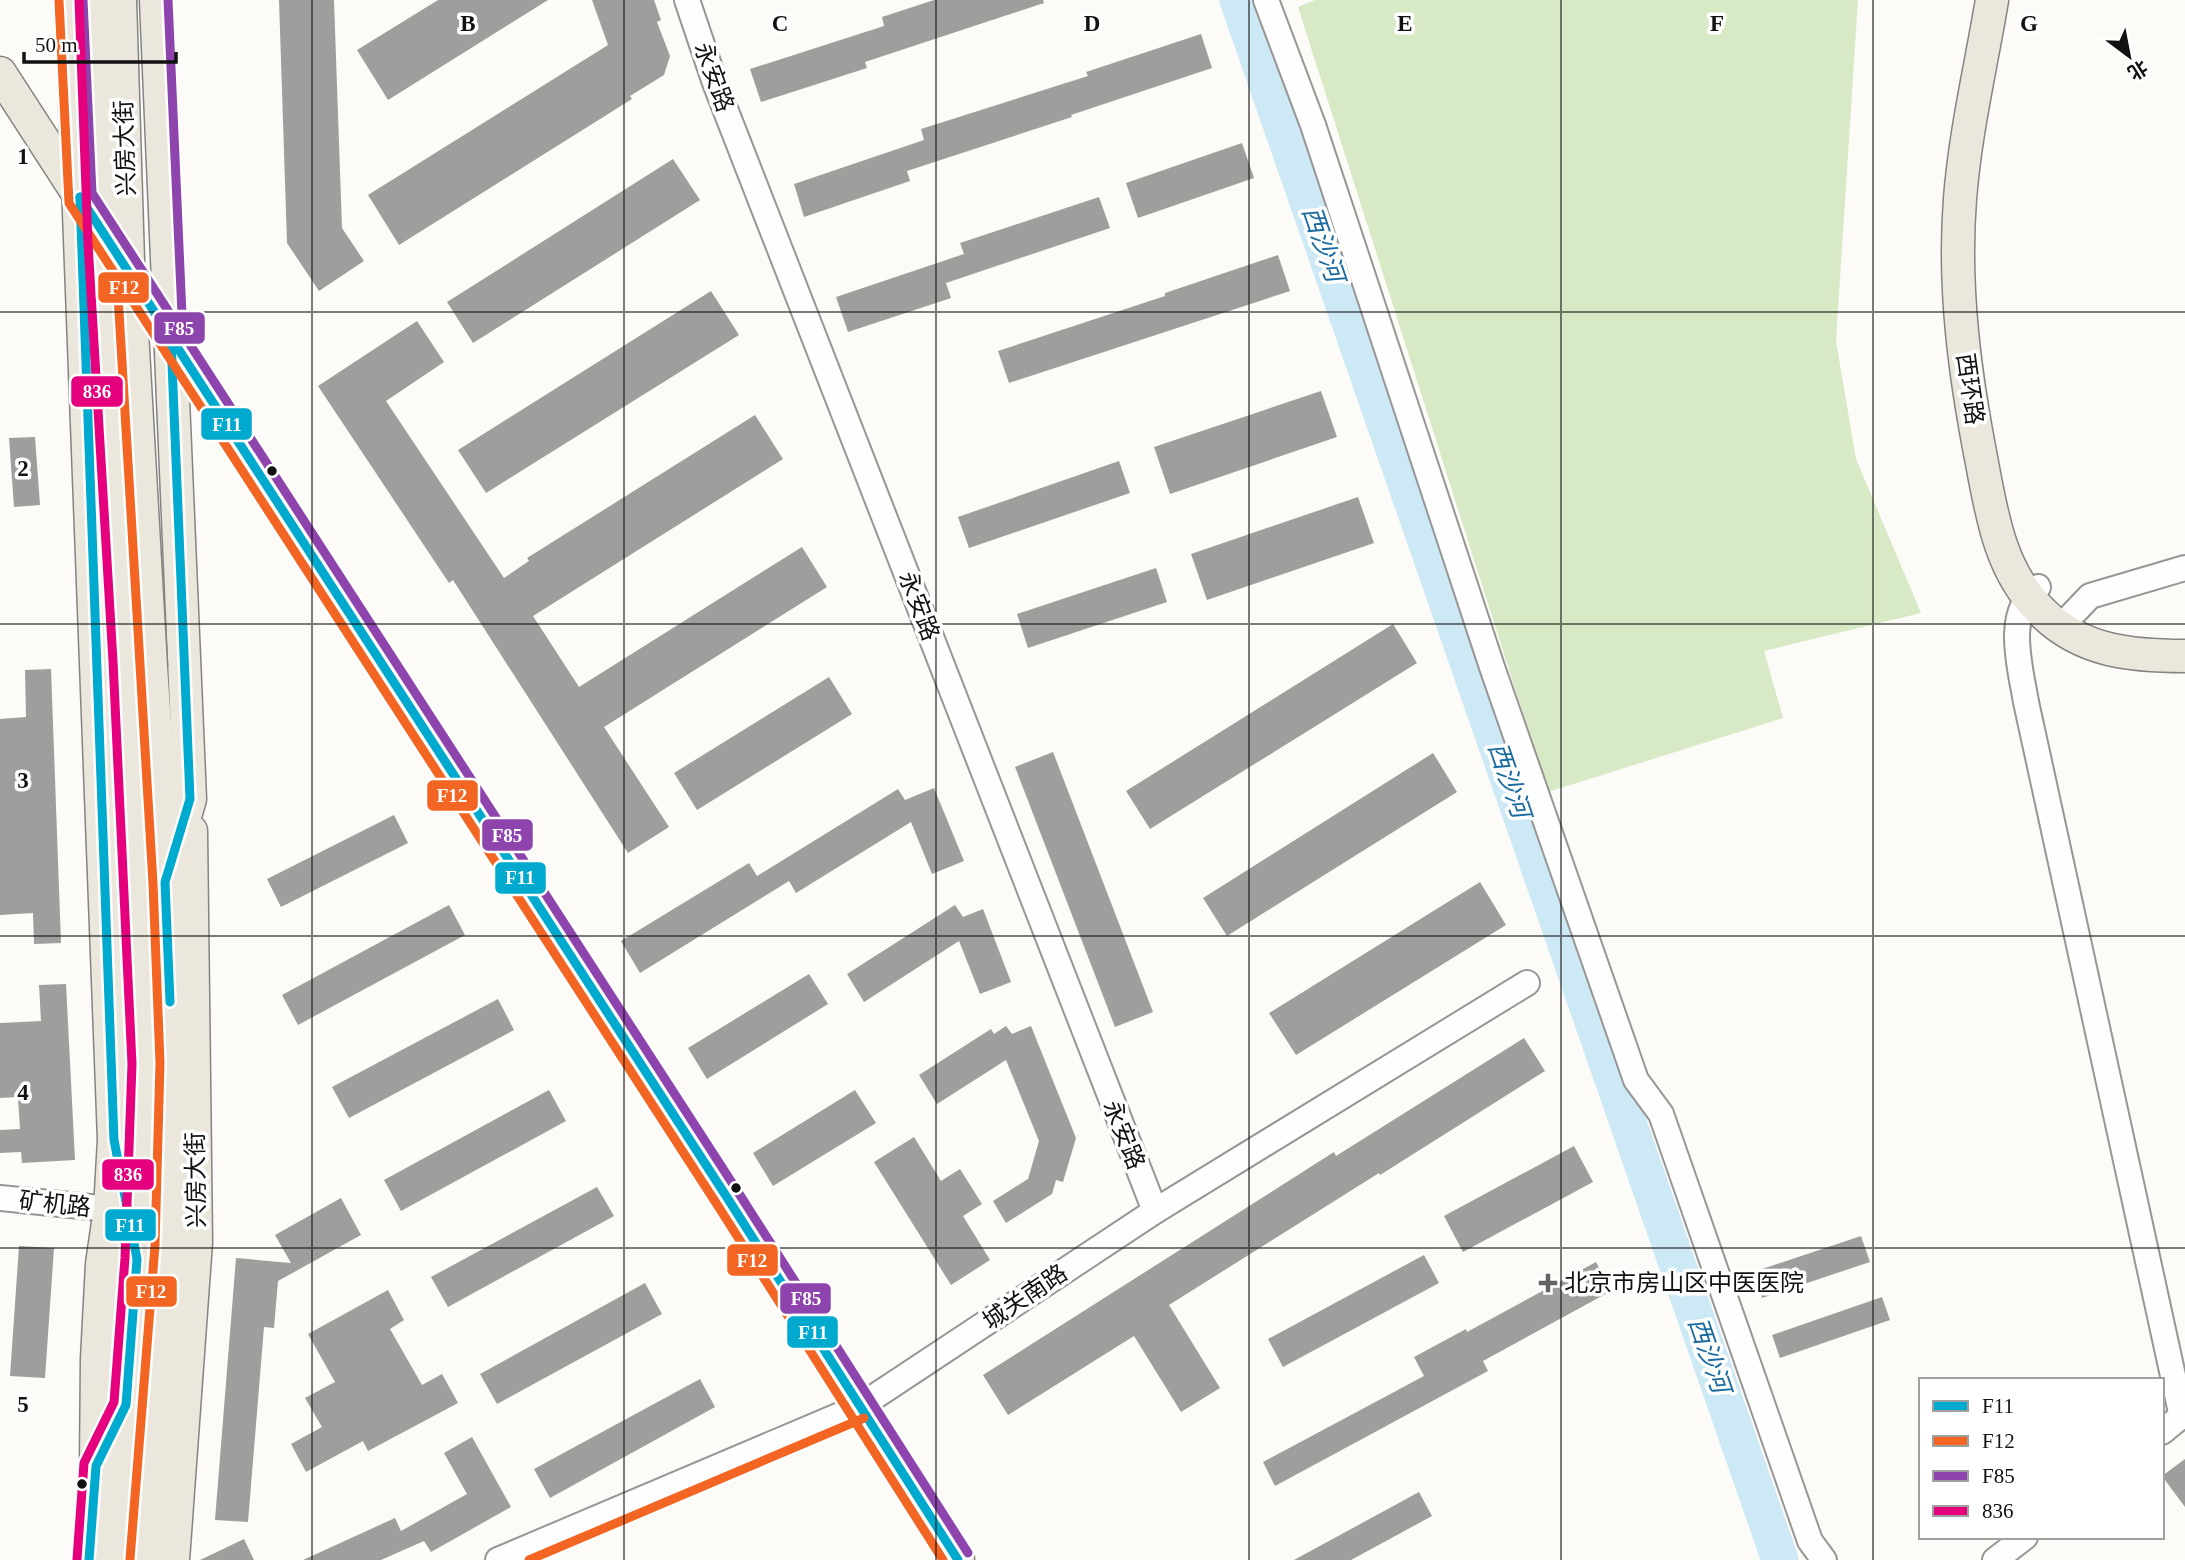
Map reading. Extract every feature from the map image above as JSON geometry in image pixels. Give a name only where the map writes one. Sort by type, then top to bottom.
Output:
[{"type":"main road","name":"兴房大街","points":[[71,0],[114,1140]]},
{"type":"main road","name":"兴房大街","points":[[92,0],[100,242],[138,664],[165,882],[172,1063],[167,1246],[142,1560]]},
{"type":"main road","name":"兴房大街","points":[[114,1560],[137,1259],[144,1064],[138,664],[120,0]]},
{"type":"main road","name":"兴房大街","points":[[156,0],[190,799],[197,1242],[173,1560]]},
{"type":"main road","name":"西环路","points":[[1992,0],[1960,199],[1958,299],[1970,401],[1993,520],[2007,562],[2033,591],[2070,617],[2087,627],[2121,638],[2142,642],[2185,643]]},
{"type":"main road","name":"西环路","points":[[2006,0],[1982,132],[1973,206],[1972,260],[1974,326],[2004,508],[2044,615],[2092,643],[2128,654],[2185,656]]},
{"type":"main road","points":[[0,74],[958,1560]]},
{"type":"main road","name":"兴房大街","points":[[165,882],[190,799]]},
{"type":"main road","points":[[89,1560],[96,1465],[97,1359],[102,1264],[110,1209],[114,1140]]},
{"type":"main road","points":[[114,1140],[137,1259]]},
{"type":"main road","points":[[96,1465],[126,1405]]},
{"type":"street","name":"永安路","points":[[687,0],[725,109],[1155,1211]]},
{"type":"street","points":[[1266,0],[1317,138],[1492,667],[1636,1080],[1661,1114],[1810,1541],[1824,1560]]},
{"type":"street","points":[[2070,617],[2090,596],[2185,568]]},
{"type":"street","points":[[2033,591],[2015,634],[2025,702],[2184,1415],[2164,1430]]},
{"type":"street","name":"城关南路","points":[[498,1560],[859,1407],[1155,1211],[1527,983]]},
{"type":"street","name":"矿机路","points":[[0,1198],[110,1209]]},
{"type":"street","points":[[1995,1560],[2022,1539]]},
{"type":"green space","points":[[1315,0],[1858,0],[1836,341],[1856,459],[1921,613],[1764,651],[1783,718],[1548,792],[1298,7]]},
{"type":"building","points":[[279,0],[334,0],[342,228],[364,261],[319,291],[287,243]]},
{"type":"building","points":[[438,0],[548,0],[388,100],[357,50]]},
{"type":"building","points":[[592,0],[654,0],[661,20],[657,22],[670,56],[664,75],[630,96],[632,99],[399,245],[368,195],[608,45]]},
{"type":"building","points":[[934,0],[1043,0],[1044,3],[865,62],[867,68],[761,102],[750,69],[884,26],[882,17]]},
{"type":"building","points":[[1201,34],[1212,68],[907,171],[910,181],[804,217],[794,184],[924,140],[921,129],[1088,76],[1086,72]]},
{"type":"building","points":[[1242,143],[1254,178],[1138,218],[1126,183]]},
{"type":"building","points":[[673,159],[700,200],[473,343],[447,302]]},
{"type":"building","points":[[1099,197],[1110,228],[946,283],[951,298],[848,332],[836,297],[964,254],[960,243]]},
{"type":"building","points":[[1278,255],[1290,291],[1009,383],[998,351],[1165,296],[1165,293]]},
{"type":"building","points":[[711,291],[739,335],[486,493],[458,450]]},
{"type":"building","points":[[417,321],[444,362],[386,401],[504,578],[529,561],[527,558],[755,415],[783,459],[533,616],[579,687],[802,547],[827,587],[604,727],[669,827],[628,853],[453,580],[449,583],[318,386]]},
{"type":"building","points":[[1321,391],[1337,437],[1170,494],[1154,447]]},
{"type":"building","points":[[35,437],[40,505],[14,507],[9,438]]},
{"type":"building","points":[[1119,461],[1130,493],[969,548],[958,517]]},
{"type":"building","points":[[1358,497],[1374,543],[1207,600],[1191,554]]},
{"type":"building","points":[[1156,568],[1167,602],[1028,648],[1017,614]]},
{"type":"building","points":[[1393,624],[1417,663],[1150,829],[1126,791]]},
{"type":"building","points":[[51,669],[61,943],[34,944],[33,913],[0,915],[0,719],[26,717],[25,670]]},
{"type":"building","points":[[829,677],[852,714],[697,810],[674,773]]},
{"type":"building","points":[[1053,752],[1153,1012],[1115,1027],[1015,767]]},
{"type":"building","points":[[1433,753],[1457,792],[1227,936],[1203,898]]},
{"type":"building","points":[[934,788],[964,861],[932,874],[911,822],[796,893],[789,881],[640,973],[621,941],[749,863],[757,876],[898,789],[905,800]]},
{"type":"building","points":[[394,815],[408,843],[281,907],[267,879]]},
{"type":"building","points":[[1480,882],[1506,925],[1296,1055],[1269,1013]]},
{"type":"building","points":[[449,905],[465,935],[298,1025],[282,995]]},
{"type":"building","points":[[955,905],[963,917],[983,909],[1011,982],[980,994],[959,941],[864,1002],[847,974]]},
{"type":"building","points":[[809,974],[828,1004],[707,1079],[688,1048]]},
{"type":"building","points":[[66,984],[75,1160],[22,1163],[21,1152],[0,1153],[0,1130],[20,1129],[18,1097],[0,1098],[0,1023],[41,1021],[39,985]]},
{"type":"building","points":[[498,999],[514,1030],[349,1118],[332,1087]]},
{"type":"building","points":[[1006,1026],[1012,1034],[1031,1026],[1076,1138],[1063,1182],[1056,1180],[1052,1194],[1006,1223],[993,1201],[1028,1179],[1039,1141],[1006,1060],[937,1104],[919,1075],[991,1029],[994,1034]]},
{"type":"building","points":[[1524,1038],[1545,1071],[1169,1305],[1220,1388],[1181,1412],[1134,1336],[1008,1415],[983,1375],[1334,1152],[1336,1156]]},
{"type":"building","points":[[549,1090],[566,1121],[401,1211],[384,1180]]},
{"type":"building","points":[[855,1090],[876,1123],[773,1186],[753,1153]]},
{"type":"building","points":[[914,1137],[941,1181],[960,1169],[982,1204],[963,1216],[990,1260],[951,1285],[874,1162]]},
{"type":"building","points":[[1574,1146],[1593,1182],[1463,1252],[1444,1216]]},
{"type":"building","points":[[597,1187],[614,1216],[448,1307],[431,1277]]},
{"type":"building","points":[[341,1198],[361,1235],[278,1281],[274,1328],[264,1327],[248,1522],[215,1520],[236,1258],[291,1263],[275,1235]]},
{"type":"building","points":[[1861,1236],[1870,1262],[1762,1298],[1753,1272]]},
{"type":"building","points":[[19,1246],[54,1248],[45,1378],[10,1376]]},
{"type":"building","points":[[1424,1255],[1439,1283],[1283,1367],[1268,1339]]},
{"type":"building","points":[[1596,1262],[1611,1291],[1483,1361],[1488,1371],[1275,1486],[1263,1462],[1424,1376],[1414,1357],[1466,1329],[1467,1332]]},
{"type":"building","points":[[645,1283],[662,1314],[497,1404],[480,1374]]},
{"type":"building","points":[[388,1290],[404,1320],[390,1329],[422,1385],[442,1374],[458,1403],[368,1451],[363,1441],[306,1472],[291,1444],[322,1427],[305,1398],[335,1382],[308,1334]]},
{"type":"building","points":[[1882,1297],[1890,1320],[1780,1358],[1772,1335]]},
{"type":"building","points":[[700,1379],[715,1407],[550,1498],[534,1469]]},
{"type":"building","points":[[472,1437],[511,1507],[431,1552],[424,1541],[381,1560],[303,1560],[395,1518],[401,1531],[467,1494],[444,1453]]},
{"type":"building","points":[[2185,1459],[2185,1507],[2164,1479],[2164,1475]]},
{"type":"building","points":[[1419,1492],[1432,1516],[1351,1560],[1294,1560]]},
{"type":"building","points":[[244,1539],[254,1560],[200,1560]]},
{"type":"waterway","name":"西沙河","points":[[1238,0],[1780,1560]]},
{"type":"transit line","name":"836","points":[[77,1559],[84,1463],[114,1402],[125,1258],[132,1064],[113,661],[88,243],[79,0]]},
{"type":"transit line","name":"F85","points":[[83,0],[92,193],[738,1192],[968,1553]]},
{"type":"transit line","name":"F85","points":[[168,0],[183,337]]},
{"type":"transit line","name":"F12","points":[[59,1],[69,203],[718,1206],[943,1560]]},
{"type":"transit line","name":"F11","points":[[80,197],[728,1199],[958,1560]]},
{"type":"transit line","name":"F11","points":[[80,197],[114,1140],[137,1259],[126,1405],[96,1466],[89,1560]]},
{"type":"transit line","name":"F12","points":[[117,278],[153,883],[160,1063],[155,1245],[130,1559]]},
{"type":"transit line","name":"F11","points":[[170,1002],[165,882],[190,799],[171,339]]},
{"type":"transit line","name":"F12","points":[[529,1560],[864,1418]]},
{"type":"place","name":"北京市房山区中医医院","points":[[1548,1283]]}]
